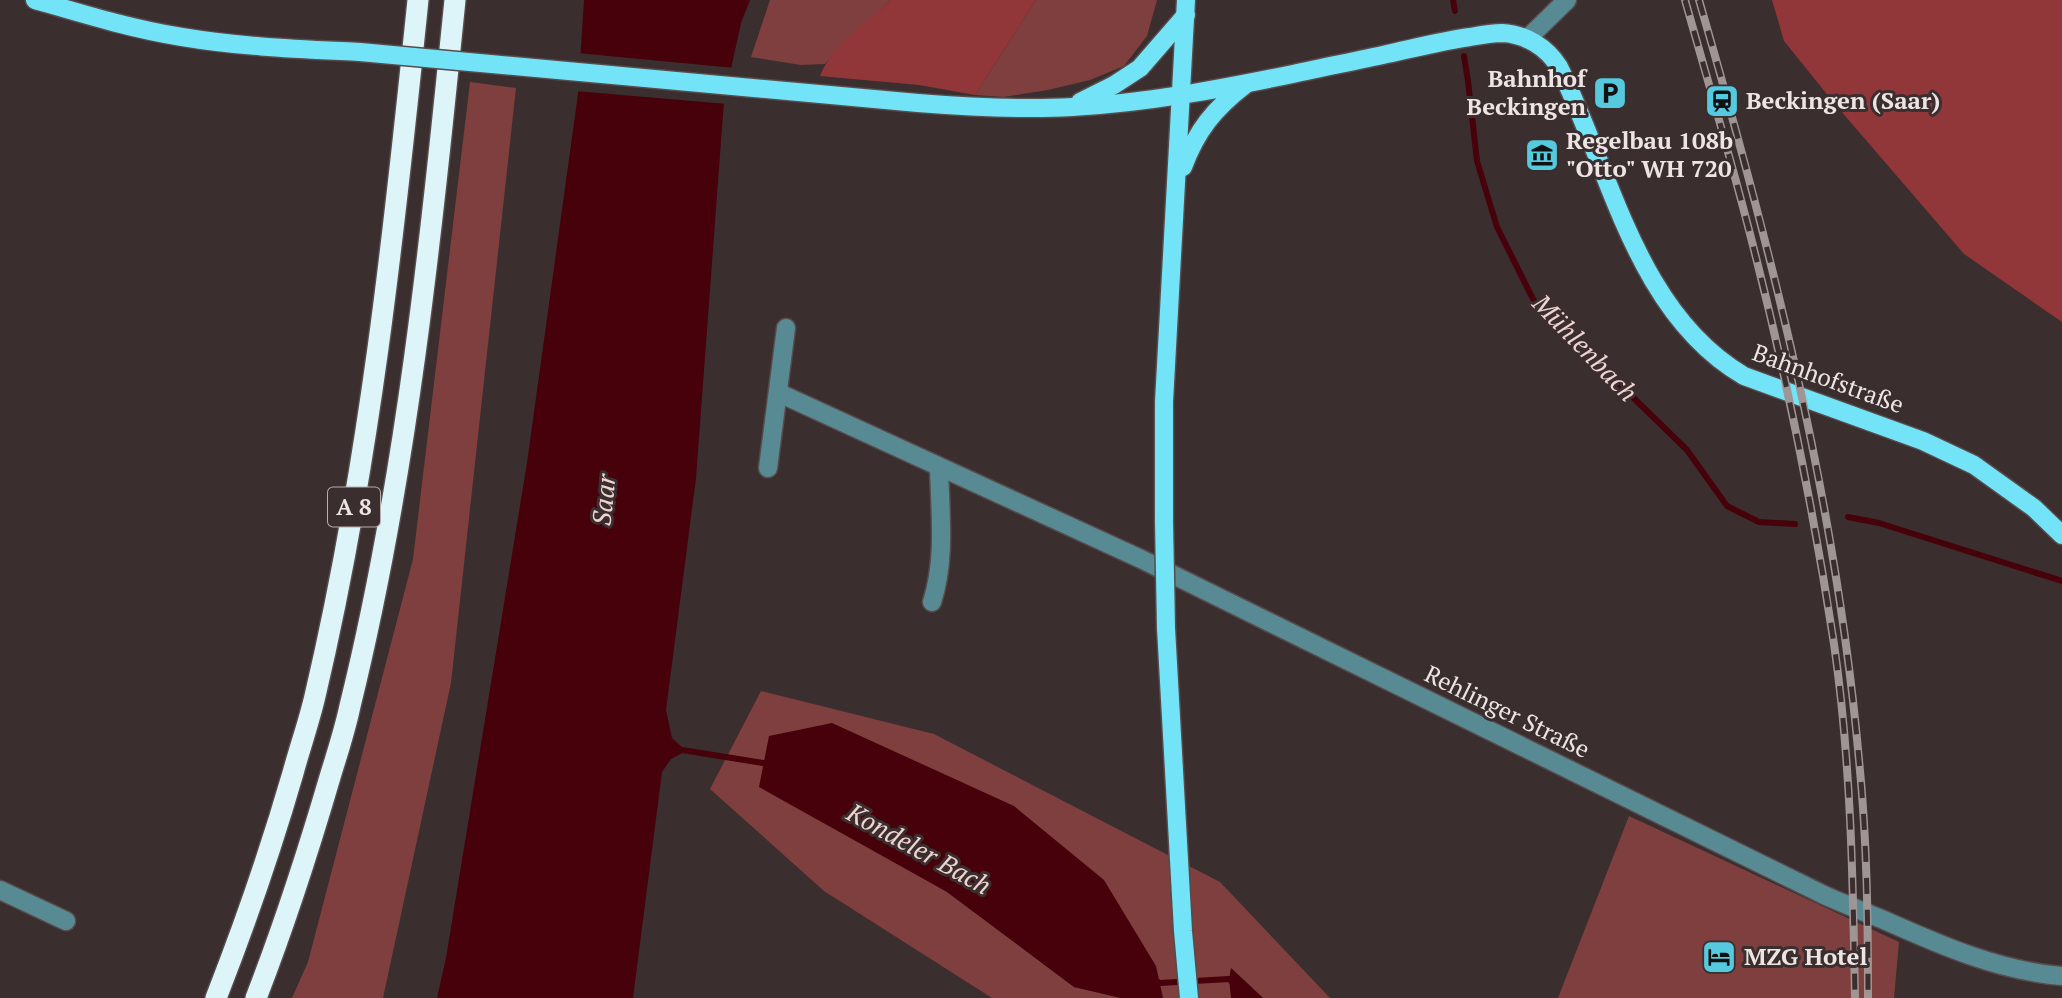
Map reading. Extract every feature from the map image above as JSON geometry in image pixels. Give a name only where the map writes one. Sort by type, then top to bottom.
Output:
[{"type":"highway","name":"A 8","points":[[216,998],[246,922],[284,805],[314,698],[340,581],[375,371],[418,0]]},
{"type":"highway","name":"A 8","points":[[256,998],[319,816],[350,708],[376,589],[396,486],[410,389],[455,0]]},
{"type":"main road","name":"Bahnhofstraße","points":[[35,0],[140,29],[181,37],[972,107],[1070,107],[1180,95],[1366,59],[1430,43],[1495,33],[1516,35],[1550,54],[1559,67],[1639,256],[1682,321],[1706,348],[1725,365],[1744,376],[1923,441],[1974,465],[2034,508],[2062,535]]},
{"type":"main road","points":[[1186,8],[1164,402],[1164,521],[1167,628],[1189,998]]},
{"type":"main road","points":[[1070,107],[1114,85],[1140,68],[1186,8]]},
{"type":"main road","points":[[1176,183],[1203,125],[1222,103],[1247,83]]},
{"type":"street","points":[[1527,39],[1566,0]]},
{"type":"street","points":[[768,468],[786,328]]},
{"type":"street","name":"Rehlinger Straße","points":[[779,393],[1185,580],[1824,895],[1971,956],[2013,968],[2062,976]]},
{"type":"street","points":[[932,603],[941,563],[939,467]]},
{"type":"street","points":[[0,890],[66,921]]},
{"type":"shaded area","points":[[770,0],[891,0],[848,38],[825,64],[801,65],[751,57]]},
{"type":"shaded area","points":[[891,0],[1036,0],[975,95],[919,85],[820,76],[842,44]]},
{"type":"shaded area","points":[[1036,0],[1157,0],[1147,36],[1124,66],[1090,80],[1048,90],[1003,97],[975,95]]},
{"type":"shaded area","points":[[1772,0],[2062,0],[2062,322],[1964,254],[1784,41]]},
{"type":"shaded area","points":[[470,82],[516,88],[451,683],[383,998],[292,998],[308,962],[413,559]]},
{"type":"shaded area","points":[[761,691],[934,734],[1220,882],[1330,998],[1263,998],[1232,969],[1234,998],[1163,998],[947,892],[1074,987],[1121,998],[992,998],[824,891],[710,789]]},
{"type":"shaded area","points":[[1629,816],[1899,942],[1894,998],[1558,998]]},
{"type":"water","name":"Saar","points":[[584,0],[750,0],[741,23],[724,101],[696,478],[666,710],[672,738],[686,751],[671,759],[662,772],[633,998],[437,998],[446,958],[527,463],[578,94]]},
{"type":"water","points":[[832,723],[1014,806],[1104,880],[1156,966],[1163,998],[1121,998],[1074,987],[947,892],[759,787],[769,736]]},
{"type":"water","points":[[1231,968],[1263,998],[1231,998]]},
{"type":"pier","points":[[577,53],[735,68],[727,104],[575,91]]},
{"type":"waterway","name":"Mühlenbach","points":[[1453,0],[1455,11]]},
{"type":"waterway","name":"Mühlenbach","points":[[1464,56],[1477,161],[1497,227],[1534,301],[1687,450],[1727,506],[1759,522],[1795,524]]},
{"type":"waterway","name":"Mühlenbach","points":[[1848,517],[1879,523],[2062,581]]},
{"type":"waterway","name":"Kondeler Bach","points":[[676,749],[769,766]]},
{"type":"waterway","name":"Kondeler Bach","points":[[1154,980],[1160,983],[1229,979],[1235,985]]},
{"type":"railway","points":[[1685,0],[1775,336],[1826,593],[1840,688],[1848,776],[1855,998]]},
{"type":"railway","points":[[1699,0],[1775,282],[1817,471],[1834,567],[1862,790],[1868,998]]},
{"type":"place","name":"Bahnhof Beckingen","points":[[1610,93]]},
{"type":"place","name":"Beckingen (Saar)","points":[[1722,101]]},
{"type":"place","name":"Regelbau 108b \"Otto\" WH 720","points":[[1542,155]]},
{"type":"place","name":"MZG Hotel","points":[[1719,957]]}]
